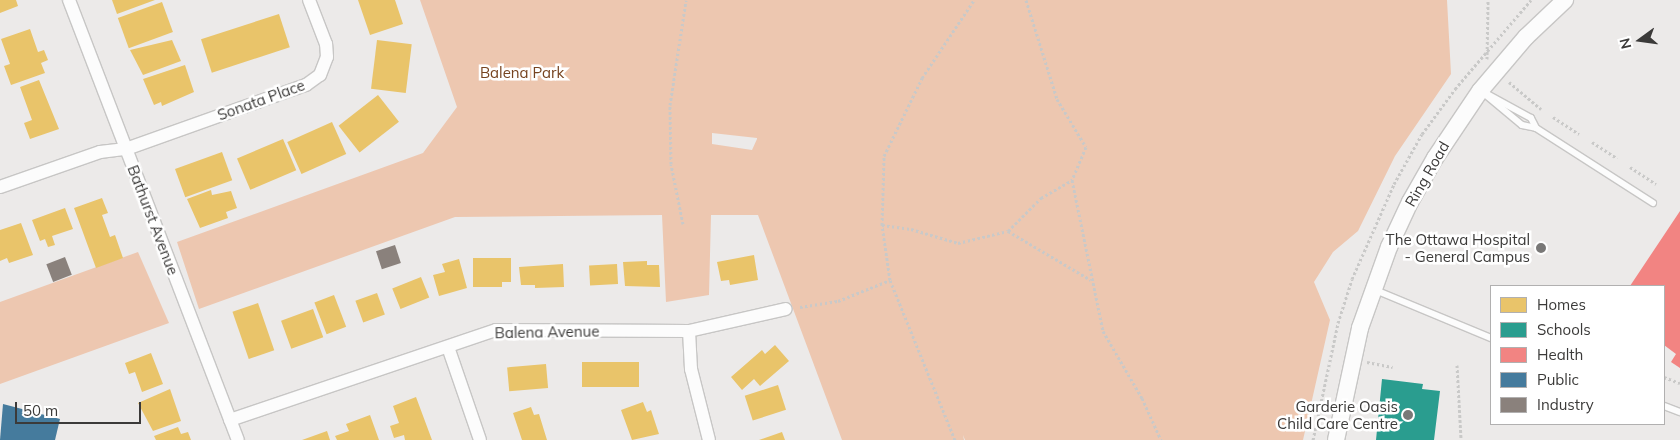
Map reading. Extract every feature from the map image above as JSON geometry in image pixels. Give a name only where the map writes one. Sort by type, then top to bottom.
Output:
[{"type":"street","name":"Bathurst Avenue","points":[[69,0],[238,440]]},
{"type":"street","name":"Sonata Place","points":[[0,187],[100,152],[126,150],[306,85],[320,75],[327,57],[326,44],[309,0]]},
{"type":"street","name":"Ring Road","points":[[1336,440],[1350,363],[1373,289],[1410,202],[1435,158],[1480,91],[1526,37],[1565,0]]},
{"type":"street","name":"Balena Avenue","points":[[230,420],[496,330],[689,331],[786,309]]},
{"type":"street","points":[[689,331],[691,369],[709,440]]},
{"type":"street","points":[[448,347],[480,440]]},
{"type":"lane","points":[[1480,91],[1503,113],[1522,125],[1536,128],[1653,203]]},
{"type":"lane","points":[[1480,91],[1516,108],[1531,118],[1536,128]]},
{"type":"lane","points":[[1373,289],[1490,338]]},
{"type":"lane","points":[[1665,406],[1680,412]]},
{"type":"path","points":[[683,224],[671,164],[670,105],[686,0]]},
{"type":"path","points":[[955,440],[890,280],[882,225],[884,156],[922,78],[974,0]]},
{"type":"path","points":[[1026,0],[1057,99],[1086,147],[1072,180],[1103,331],[1142,398],[1161,440]]},
{"type":"path","points":[[1486,50],[1488,0]]},
{"type":"path","points":[[1510,82],[1541,109]]},
{"type":"path","points":[[1553,117],[1579,134]]},
{"type":"path","points":[[1592,142],[1617,158]]},
{"type":"path","points":[[1630,167],[1656,184]]},
{"type":"path","points":[[882,225],[911,229],[958,243],[1008,231],[1041,198],[1072,180]]},
{"type":"path","points":[[1008,231],[1092,280]]},
{"type":"path","points":[[786,309],[838,301],[890,280]]},
{"type":"path","points":[[1367,362],[1393,366]]},
{"type":"path","points":[[1457,365],[1461,440]]},
{"type":"path","points":[[1665,376],[1680,383]]},
{"type":"green space","name":"Balena Park","points":[[420,0],[1447,0],[1451,74],[1395,156],[1358,231],[1333,252],[1314,282],[1330,320],[1303,440],[965,440],[963,435],[964,440],[842,440],[758,215],[711,215],[709,295],[666,302],[662,215],[455,217],[199,309],[177,242],[423,153],[457,107]],"holes":[[[712,133],[757,138],[752,150],[712,144]]]},
{"type":"green space","points":[[138,252],[169,323],[0,384],[0,302]]},
{"type":"building: Homes","points":[[0,0],[16,0],[18,6],[0,13]]},
{"type":"building: Homes","points":[[112,0],[155,0],[117,14]]},
{"type":"building: Homes","points":[[358,0],[395,0],[403,24],[370,35]]},
{"type":"building: Homes","points":[[162,2],[173,32],[129,48],[118,18]]},
{"type":"building: Homes","points":[[279,14],[290,47],[212,73],[201,39]]},
{"type":"building: Homes","points":[[30,29],[38,52],[44,50],[48,60],[41,63],[45,73],[11,85],[4,66],[10,64],[1,39]]},
{"type":"building: Homes","points":[[172,40],[181,61],[143,75],[130,50]]},
{"type":"building: Homes","points":[[377,40],[412,44],[406,93],[371,89]]},
{"type":"building: Homes","points":[[185,65],[194,92],[162,106],[161,102],[154,105],[143,79]]},
{"type":"building: Homes","points":[[39,80],[59,129],[30,139],[24,123],[32,120],[20,87]]},
{"type":"building: Homes","points":[[378,95],[399,122],[360,153],[339,126]]},
{"type":"building: Homes","points":[[332,122],[346,154],[301,174],[287,142]]},
{"type":"building: Homes","points":[[283,139],[296,170],[250,190],[237,159]]},
{"type":"building: Homes","points":[[222,152],[232,180],[185,197],[175,169]]},
{"type":"building: Homes","points":[[211,190],[212,195],[231,191],[237,208],[226,212],[228,218],[200,228],[187,199]]},
{"type":"building: Homes","points":[[102,198],[108,213],[102,215],[110,237],[115,235],[123,258],[96,268],[74,208]]},
{"type":"building: Homes","points":[[65,208],[73,229],[52,236],[55,245],[48,247],[45,239],[40,241],[32,220]]},
{"type":"building: Homes","points":[[21,223],[33,255],[9,263],[7,258],[0,261],[0,230]]},
{"type":"building: Homes","points":[[754,255],[758,280],[730,285],[729,280],[721,281],[717,262]]},
{"type":"building: Homes","points":[[473,258],[511,258],[511,282],[502,282],[502,287],[473,287]]},
{"type":"building: Homes","points":[[459,259],[467,288],[439,296],[433,275],[445,272],[442,264]]},
{"type":"building: Homes","points":[[647,261],[647,265],[659,265],[660,287],[625,286],[623,262]]},
{"type":"building: Homes","points":[[563,264],[564,287],[535,288],[535,285],[521,285],[519,267]]},
{"type":"building: Homes","points":[[617,264],[618,284],[590,285],[589,265]]},
{"type":"building: Homes","points":[[421,277],[429,297],[400,309],[392,289]]},
{"type":"building: Homes","points":[[377,293],[385,315],[363,322],[355,301]]},
{"type":"building: Homes","points":[[334,295],[346,327],[327,334],[314,303]]},
{"type":"building: Homes","points":[[258,303],[274,350],[249,359],[232,312]]},
{"type":"building: Homes","points":[[313,309],[323,337],[291,349],[281,321]]},
{"type":"building: Homes","points":[[775,345],[789,361],[760,386],[754,379],[742,390],[731,377],[762,350],[765,354]]},
{"type":"building: Homes","points":[[151,353],[163,384],[142,392],[135,372],[129,374],[125,363]]},
{"type":"building: Homes","points":[[582,362],[639,362],[639,387],[582,387]]},
{"type":"building: Homes","points":[[546,364],[548,388],[509,391],[507,367]]},
{"type":"building: Homes","points":[[778,385],[786,410],[753,421],[745,396]]},
{"type":"building: Homes","points":[[170,389],[181,421],[153,431],[138,403]]},
{"type":"building: Homes","points":[[416,397],[432,440],[405,440],[404,435],[394,438],[390,426],[399,423],[393,406]]},
{"type":"building: Homes","points":[[643,402],[647,412],[651,410],[659,434],[632,440],[621,410]]},
{"type":"building: Homes","points":[[531,407],[534,415],[539,414],[547,440],[522,440],[513,413]]},
{"type":"building: Homes","points":[[370,415],[379,440],[337,440],[335,436],[349,431],[346,424]]},
{"type":"building: Homes","points":[[178,427],[181,434],[188,432],[191,440],[156,440],[154,436]]},
{"type":"building: Homes","points":[[327,431],[330,440],[302,440]]},
{"type":"building: Homes","points":[[782,432],[785,440],[759,440]]},
{"type":"building: Schools","name":"Garderie Oasis Child Care Centre","points":[[1382,379],[1423,384],[1422,389],[1440,391],[1434,440],[1376,440]]},
{"type":"building: Health","points":[[1680,211],[1680,368],[1671,362],[1676,354],[1665,346],[1665,285],[1631,285]]},
{"type":"building: Public","points":[[3,404],[60,419],[55,440],[0,440]]},
{"type":"building: Industry","points":[[395,245],[401,263],[382,269],[376,251]]},
{"type":"building: Industry","points":[[65,257],[72,275],[53,282],[46,264]]},
{"type":"place","name":"The Ottawa Hospital - General Campus","points":[[1541,248]]},
{"type":"place","name":"Garderie Oasis Child Care Centre","points":[[1408,415]]}]
